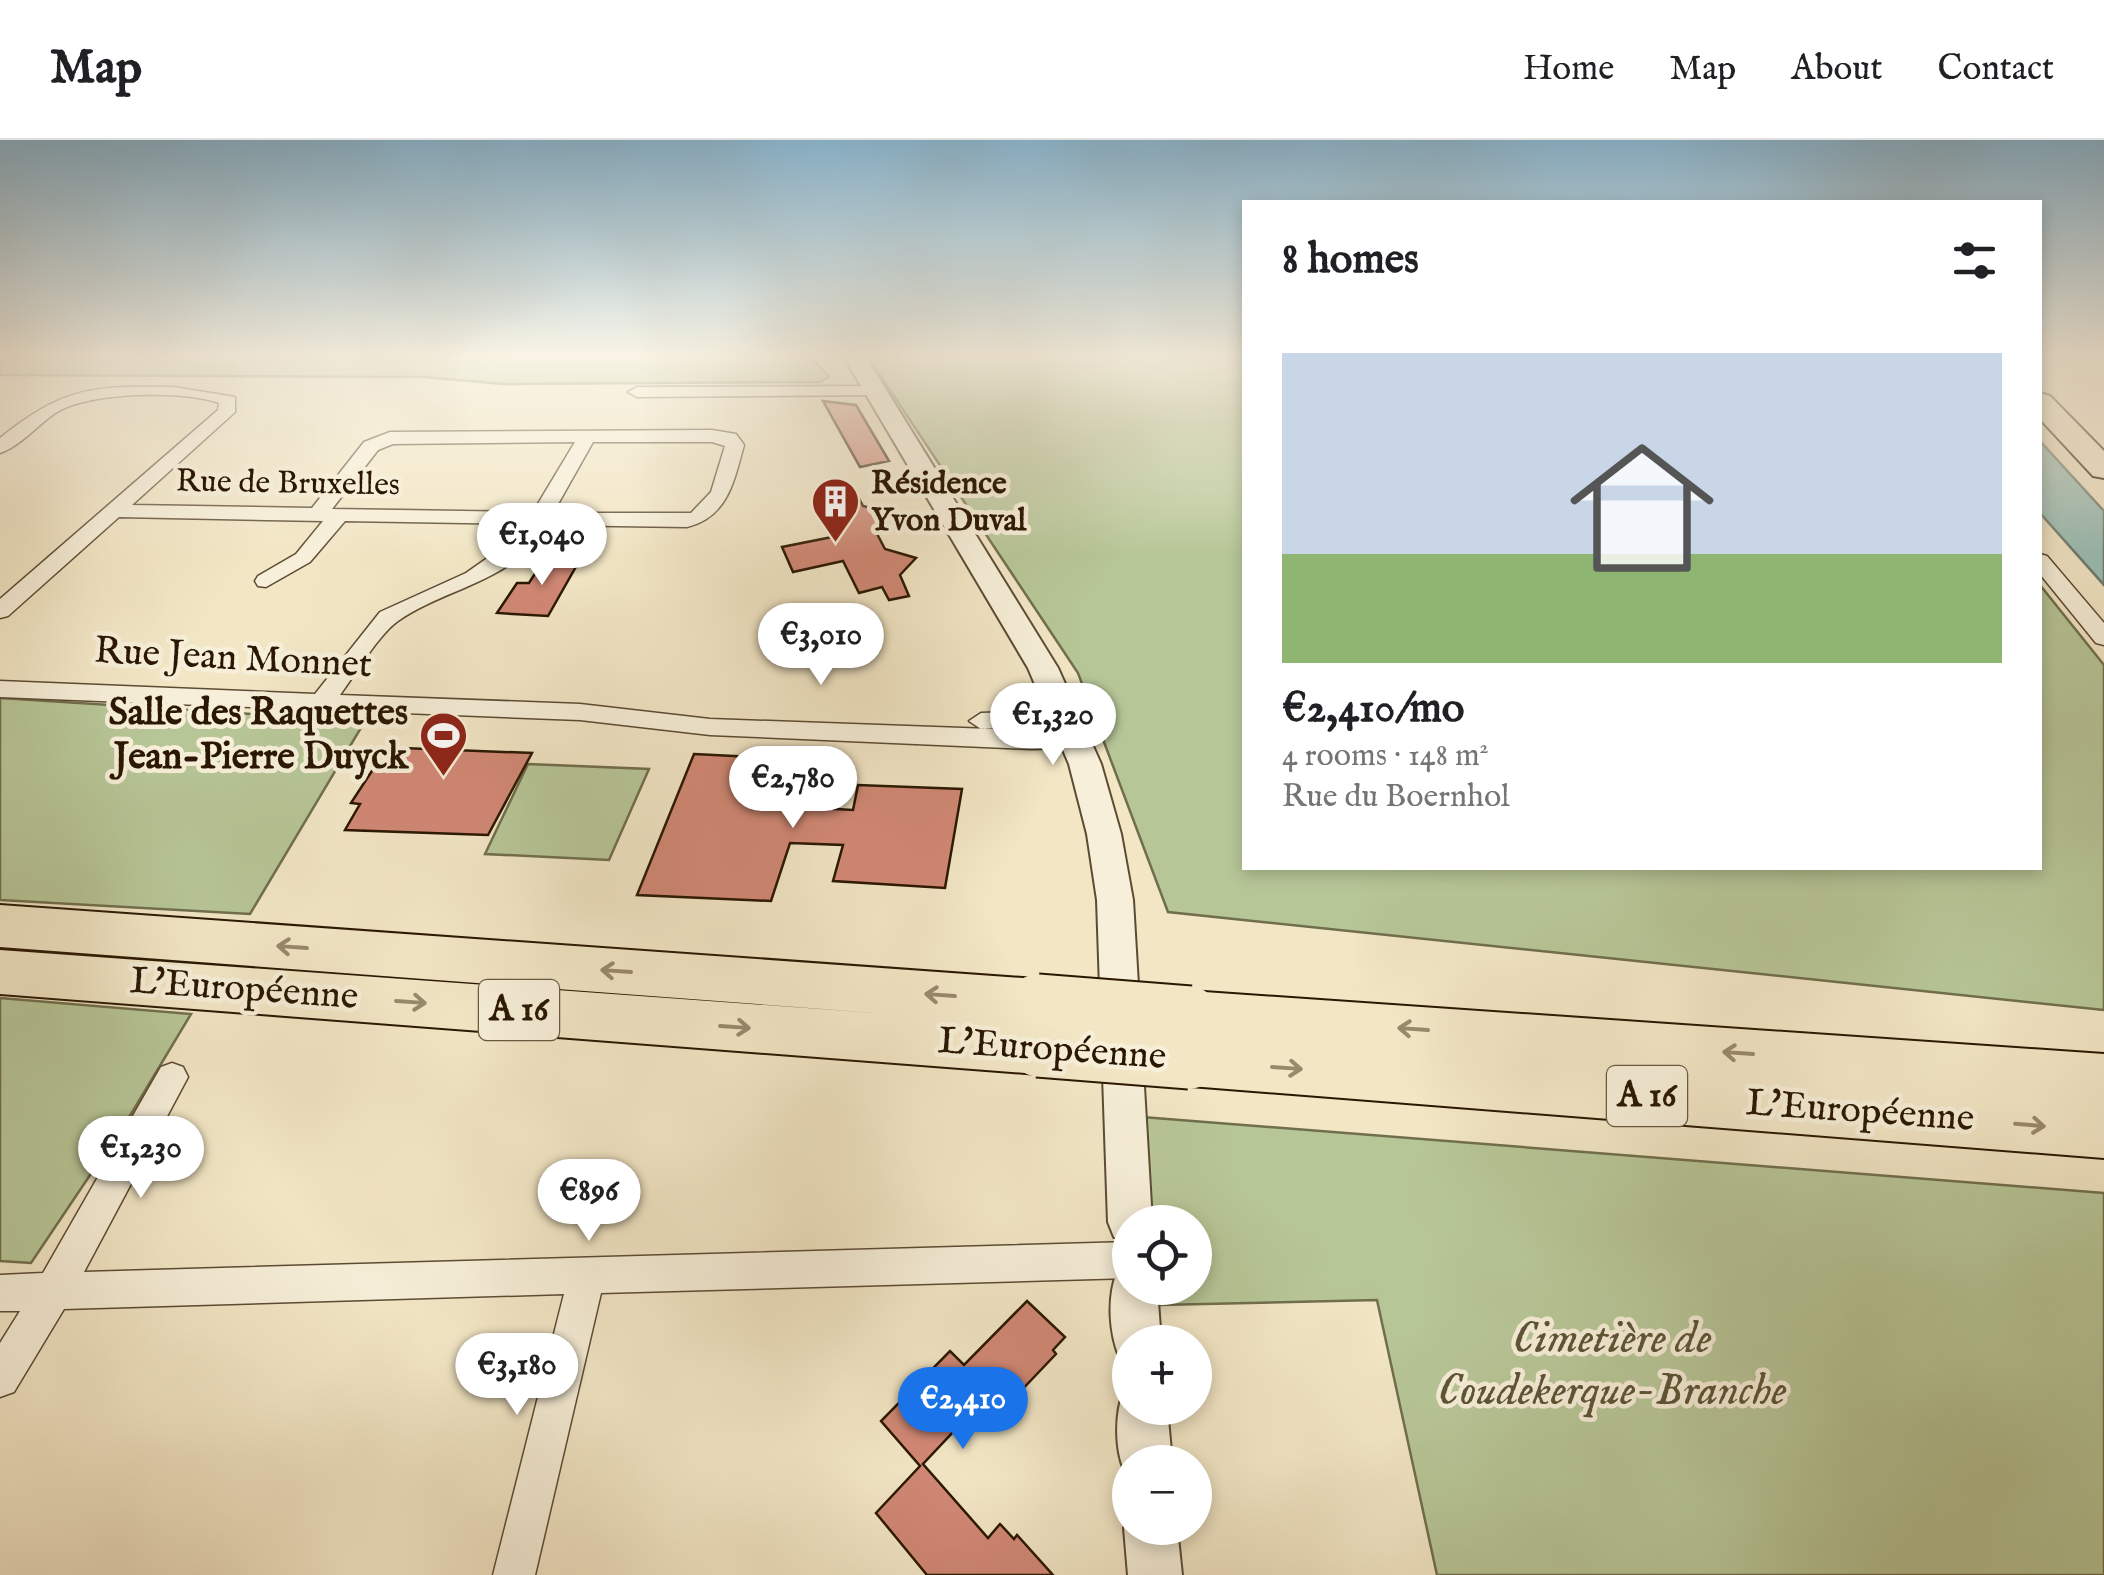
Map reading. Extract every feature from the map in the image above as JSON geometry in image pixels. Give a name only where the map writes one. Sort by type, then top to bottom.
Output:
[{"type":"highway","name":"L'Européenne","points":[[0,926],[1190,1038],[2104,1131]]},
{"type":"highway","name":"L'Européenne","points":[[0,972],[1038,1026]]},
{"type":"highway","name":"L'Européenne","points":[[1190,1038],[1835,1059],[2104,1080]]},
{"type":"highway","points":[[1835,1059],[2104,1066]]},
{"type":"main road","points":[[2059,421],[2104,469]]},
{"type":"main road","points":[[2064,421],[2104,455]]},
{"type":"street","points":[[2,444],[36,421]]},
{"type":"street","points":[[0,615],[216,421]]},
{"type":"street","points":[[894,421],[1042,668],[1072,729],[1100,818],[1115,900],[1129,1205]]},
{"type":"street","points":[[266,581],[303,558],[368,449],[380,441],[404,437],[587,437],[544,516],[521,546],[492,568],[384,620],[322,701]]},
{"type":"street","name":"Rue de Bruxelles","points":[[116,511],[698,518],[715,503],[734,448],[727,438],[587,437]]},
{"type":"street","points":[[2042,562],[2104,638]]},
{"type":"street","name":"Rue Jean Monnet","points":[[0,686],[580,712],[710,727],[1031,742],[1072,729]]},
{"type":"street","points":[[0,1378],[52,1294],[172,1077]]},
{"type":"street","points":[[0,1294],[1112,1261]]},
{"type":"street","points":[[514,1575],[586,1277]]},
{"type":"street","points":[[1152,1545],[1154,1575]]},
{"type":"green space","points":[[911,421],[1242,421],[1242,870],[2042,870],[2042,588],[2104,665],[2104,1010],[1168,912],[1078,673]]},
{"type":"green space","points":[[0,698],[365,721],[250,914],[0,900]]},
{"type":"green space","points":[[528,764],[649,769],[609,860],[485,854]]},
{"type":"green space","points":[[0,998],[191,1014],[131,1114],[31,1263],[0,1261]]},
{"type":"green space","name":"Cimetière de Coudekerque-Branche","points":[[1142,1117],[2104,1193],[2104,1575],[1437,1575],[1377,1300],[1212,1304],[1212,1205],[1150,1205]]},
{"type":"water","points":[[2042,443],[2104,511],[2104,585],[2042,515]]},
{"type":"building","points":[[834,421],[865,421],[889,461],[860,467]]},
{"type":"building","name":"Résidence Yvon Duval","points":[[855,491],[863,506],[891,513],[875,530],[885,549],[916,558],[900,575],[909,596],[889,600],[882,587],[859,593],[843,561],[793,572],[782,547],[832,537],[818,508],[835,505],[831,496]]},
{"type":"building","points":[[547,555],[582,556],[548,616],[497,613],[517,583],[529,583]]},
{"type":"building","name":"Salle des Raquettes Jean-Pierre Duyck","points":[[402,748],[532,753],[488,835],[345,830],[360,804],[351,803],[383,754],[397,754]]},
{"type":"building","points":[[694,754],[813,760],[801,807],[853,810],[858,785],[962,789],[945,888],[833,881],[843,845],[790,843],[771,901],[637,895]]},
{"type":"building","points":[[1027,1301],[1065,1337],[1053,1350],[1056,1354],[1016,1396],[1013,1393],[1000,1407],[989,1394],[923,1464],[988,1538],[1000,1524],[1014,1539],[1017,1535],[1053,1575],[927,1575],[876,1513],[920,1466],[881,1421],[950,1351],[964,1365]]},
{"type":"place","name":"Résidence Yvon Duval","points":[[836,544]]},
{"type":"place","name":"Salle des Raquettes Jean-Pierre Duyck","points":[[443,778]]}]
